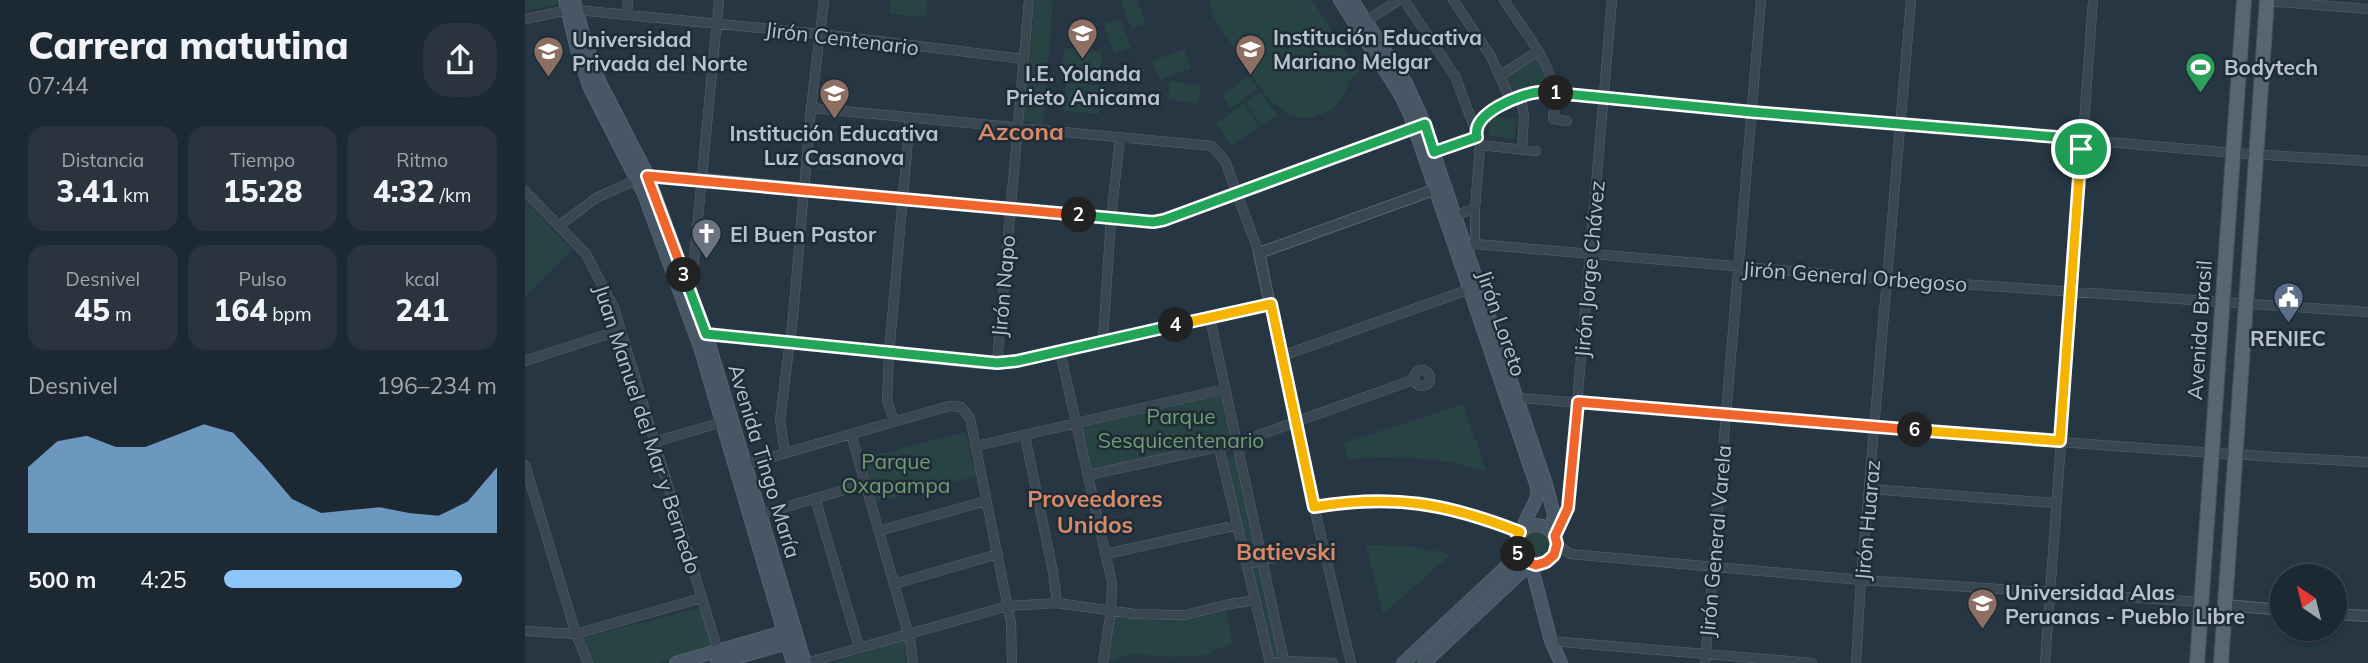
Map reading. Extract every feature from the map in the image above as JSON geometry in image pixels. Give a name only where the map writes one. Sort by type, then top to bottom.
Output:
[{"type":"main road","points":[[1340,0],[1420,126]]},
{"type":"main road","points":[[1352,0],[1413,96],[1420,126]]},
{"type":"main road","name":"Avenida Brasil","points":[[2197,663],[2244,0]]},
{"type":"main road","name":"Avenida Brasil","points":[[2221,663],[2267,1]]},
{"type":"main road","name":"Avenida Tingo María","points":[[571,5],[583,70],[643,177],[691,292],[723,422],[792,636],[806,663]]},
{"type":"main road","name":"Jirón Loreto","points":[[1420,126],[1434,152],[1441,188],[1470,245],[1538,494],[1537,502],[1521,530]]},
{"type":"main road","name":"Jirón Loreto","points":[[1420,126],[1470,289],[1552,506],[1554,537]]},
{"type":"main road","name":"Avenida Tingo María","points":[[643,177],[747,464],[792,636],[793,663]]},
{"type":"main road","points":[[1539,596],[1541,575],[1546,562],[1554,555],[1554,537],[1541,524],[1521,530],[1516,541],[1517,552],[1524,561],[1530,564],[1546,562]]},
{"type":"main road","points":[[1403,663],[1509,564],[1517,552]]},
{"type":"main road","points":[[1530,564],[1551,641],[1561,663]]},
{"type":"main road","points":[[1424,663],[1530,564]]},
{"type":"main road","points":[[1486,586],[1495,596]]},
{"type":"main road","points":[[676,663],[718,657],[792,636]]},
{"type":"street","points":[[627,15],[628,0]]},
{"type":"street","points":[[691,292],[719,0]]},
{"type":"street","points":[[785,453],[780,420],[824,0]]},
{"type":"street","name":"Jirón Napo","points":[[997,363],[1029,0]]},
{"type":"street","points":[[1366,21],[1399,0]]},
{"type":"street","points":[[1404,0],[1455,76],[1478,138]]},
{"type":"street","points":[[1453,0],[1490,55],[1511,102]]},
{"type":"street","points":[[1504,0],[1537,52],[1555,93],[1553,119],[1567,121]]},
{"type":"street","name":"Jirón Jorge Chávez","points":[[1554,537],[1568,508],[1612,0]]},
{"type":"street","name":"Jirón General Varela","points":[[1705,659],[1761,0]]},
{"type":"street","name":"Jirón Huaraz","points":[[1856,663],[1911,0]]},
{"type":"street","points":[[2045,663],[2093,0]]},
{"type":"street","points":[[2267,1],[2368,9]]},
{"type":"street","name":"Jirón Centenario","points":[[525,19],[571,5],[627,15],[821,34],[1024,59]]},
{"type":"street","points":[[1501,75],[1537,52]]},
{"type":"street","points":[[1471,120],[1521,97],[1539,92],[2233,153],[2368,160]]},
{"type":"street","points":[[1521,97],[1524,116],[1522,150]]},
{"type":"street","points":[[811,107],[1212,146],[1225,161],[1259,253],[1351,663]]},
{"type":"street","points":[[1478,138],[1478,125],[1487,113]]},
{"type":"street","points":[[894,421],[887,400],[889,354],[910,117]]},
{"type":"street","points":[[560,225],[596,198],[643,177],[703,179],[1153,222],[1238,194],[1420,126]]},
{"type":"street","points":[[1103,340],[1111,218],[1120,138]]},
{"type":"street","points":[[1434,152],[1478,138],[1536,152]]},
{"type":"street","name":"Jirón Loreto","points":[[1470,245],[1475,209],[1478,138]]},
{"type":"street","points":[[1259,253],[1441,188]]},
{"type":"street","name":"Juan Manuel del Mar y Bernedo","points":[[525,191],[575,240],[594,267],[614,308],[718,657]]},
{"type":"street","points":[[1455,215],[1475,209]]},
{"type":"street","name":"Jirón General Orbegoso","points":[[1470,245],[1887,279],[2368,312]]},
{"type":"street","points":[[1282,356],[1470,289]]},
{"type":"street","points":[[701,336],[997,363],[1017,361],[1271,304]]},
{"type":"street","points":[[1210,318],[1285,661]]},
{"type":"street","points":[[525,361],[620,330]]},
{"type":"street","points":[[1061,351],[1112,583],[1103,663]]},
{"type":"street","points":[[1088,475],[1237,443],[1413,381]]},
{"type":"street","points":[[976,446],[1225,389]]},
{"type":"street","points":[[1513,399],[2237,455],[2368,462]]},
{"type":"street","points":[[747,464],[894,421],[956,405],[961,407],[970,418],[1008,606],[1013,638],[1012,663]]},
{"type":"street","points":[[654,442],[723,422]]},
{"type":"street","points":[[851,434],[909,634],[913,663]]},
{"type":"street","points":[[1025,436],[1057,603]]},
{"type":"street","points":[[1219,448],[1270,663],[1333,663]]},
{"type":"street","points":[[525,464],[576,634],[588,663]]},
{"type":"street","points":[[762,514],[865,484]]},
{"type":"street","points":[[1870,489],[2055,503]]},
{"type":"street","points":[[815,498],[859,647]]},
{"type":"street","points":[[879,531],[986,500]]},
{"type":"street","points":[[1314,507],[1364,500],[1415,502],[1450,508],[1521,530]]},
{"type":"street","points":[[1106,554],[1237,525]]},
{"type":"street","points":[[1554,537],[1570,554],[1861,580],[2201,602]]},
{"type":"street","points":[[1247,565],[1324,547]]},
{"type":"street","points":[[894,584],[997,554]]},
{"type":"street","points":[[525,631],[576,634],[702,598]]},
{"type":"street","points":[[806,663],[1008,606],[1057,603],[1144,614],[1185,615],[1257,600]]},
{"type":"street","points":[[2226,605],[2270,609]]},
{"type":"street","points":[[2347,615],[2368,616]]},
{"type":"street","points":[[1551,641],[1705,659],[1812,663]]},
{"type":"green space","points":[[525,0],[556,0],[558,5],[525,11]]},
{"type":"green space","points":[[891,0],[928,0],[926,17],[890,14]]},
{"type":"green space","points":[[1035,0],[1053,0],[1043,125],[1024,121]]},
{"type":"green space","points":[[1137,0],[1146,24],[1131,29],[1121,2]]},
{"type":"green space","points":[[1209,0],[1312,0],[1360,72],[1351,78],[1345,94],[1333,109],[1314,117],[1289,115],[1268,99],[1213,16]]},
{"type":"green space","points":[[1120,18],[1131,48],[1114,54],[1103,24]]},
{"type":"green space","points":[[1065,48],[1102,52],[1100,70],[1062,66]]},
{"type":"green space","points":[[1184,49],[1191,68],[1160,80],[1152,61]]},
{"type":"green space","points":[[1536,57],[1549,88],[1532,87],[1513,96],[1504,76]]},
{"type":"green space","points":[[1249,76],[1258,89],[1231,108],[1222,95]]},
{"type":"green space","points":[[1170,81],[1201,85],[1198,104],[1168,99]]},
{"type":"green space","points":[[1066,82],[1102,86],[1099,114],[1063,111]]},
{"type":"green space","points":[[1261,92],[1277,116],[1261,125],[1246,101]]},
{"type":"green space","points":[[1244,104],[1260,127],[1231,146],[1216,123]]},
{"type":"green space","points":[[1491,116],[1517,119],[1514,139],[1488,136]]},
{"type":"green space","points":[[818,151],[833,152],[831,170],[817,169]]},
{"type":"green space","points":[[525,201],[572,249],[525,296]]},
{"type":"green space","name":"Parque Sesquicentenario","points":[[1224,394],[1233,440],[1091,470],[1081,426]]},
{"type":"green space","points":[[1463,404],[1486,470],[1416,458],[1348,459],[1344,443]]},
{"type":"green space","name":"Parque Oxapampa","points":[[965,432],[976,476],[876,503],[864,458]]},
{"type":"green space","points":[[1236,455],[1260,556],[1249,559],[1225,457]]},
{"type":"green space","points":[[1536,532],[1542,533],[1550,541],[1550,553],[1542,561],[1536,562],[1530,561],[1522,553],[1521,547],[1522,541],[1530,533]]},
{"type":"green space","points":[[1366,545],[1409,546],[1451,554],[1383,614]]},
{"type":"green space","points":[[1261,565],[1281,655],[1270,657],[1250,567]]},
{"type":"green space","points":[[1484,589],[1489,596],[1417,663],[1403,663]]},
{"type":"green space","points":[[702,607],[711,645],[708,649],[660,663],[594,663],[583,638]]},
{"type":"green space","points":[[1226,610],[1233,643],[1213,651],[1210,655],[1173,657],[1131,654],[1107,663],[1112,615],[1142,620],[1169,620]]},
{"type":"green space","points":[[905,639],[907,663],[832,663]]},
{"type":"place","name":"I.E. Yolanda Prieto Anicama","points":[[1083,60]]},
{"type":"place","name":"Institución Educativa Mariano Melgar","points":[[1250,76]]},
{"type":"place","name":"Universidad Privada del Norte","points":[[549,78]]},
{"type":"place","name":"Bodytech","points":[[2201,94]]},
{"type":"place","name":"Institución Educativa Luz Casanova","points":[[834,120]]},
{"type":"place","name":"El Buen Pastor","points":[[707,261]]},
{"type":"place","name":"RENIEC","points":[[2288,325]]},
{"type":"place","name":"Universidad Alas Peruanas - Pueblo Libre","points":[[1982,631]]},
{"type":"district","name":"Azcona","points":[[1021,131]]},
{"type":"district","name":"Proveedores Unidos","points":[[1095,511]]},
{"type":"district","name":"Batievski","points":[[1286,551]]},
{"type":"route","points":[[1539,92],[2082,139],[2081,149],[2060,441],[1578,402],[1568,508],[1555,536],[1557,544],[1554,555],[1546,562],[1536,565],[1524,561],[1517,552],[1515,547],[1520,532],[1450,508],[1389,500],[1364,500],[1314,507],[1271,304],[1017,361],[997,363],[706,334],[647,176],[1153,222],[1238,194],[1425,124],[1434,152],[1477,137],[1478,125],[1487,113],[1528,94],[1539,92]]}]
